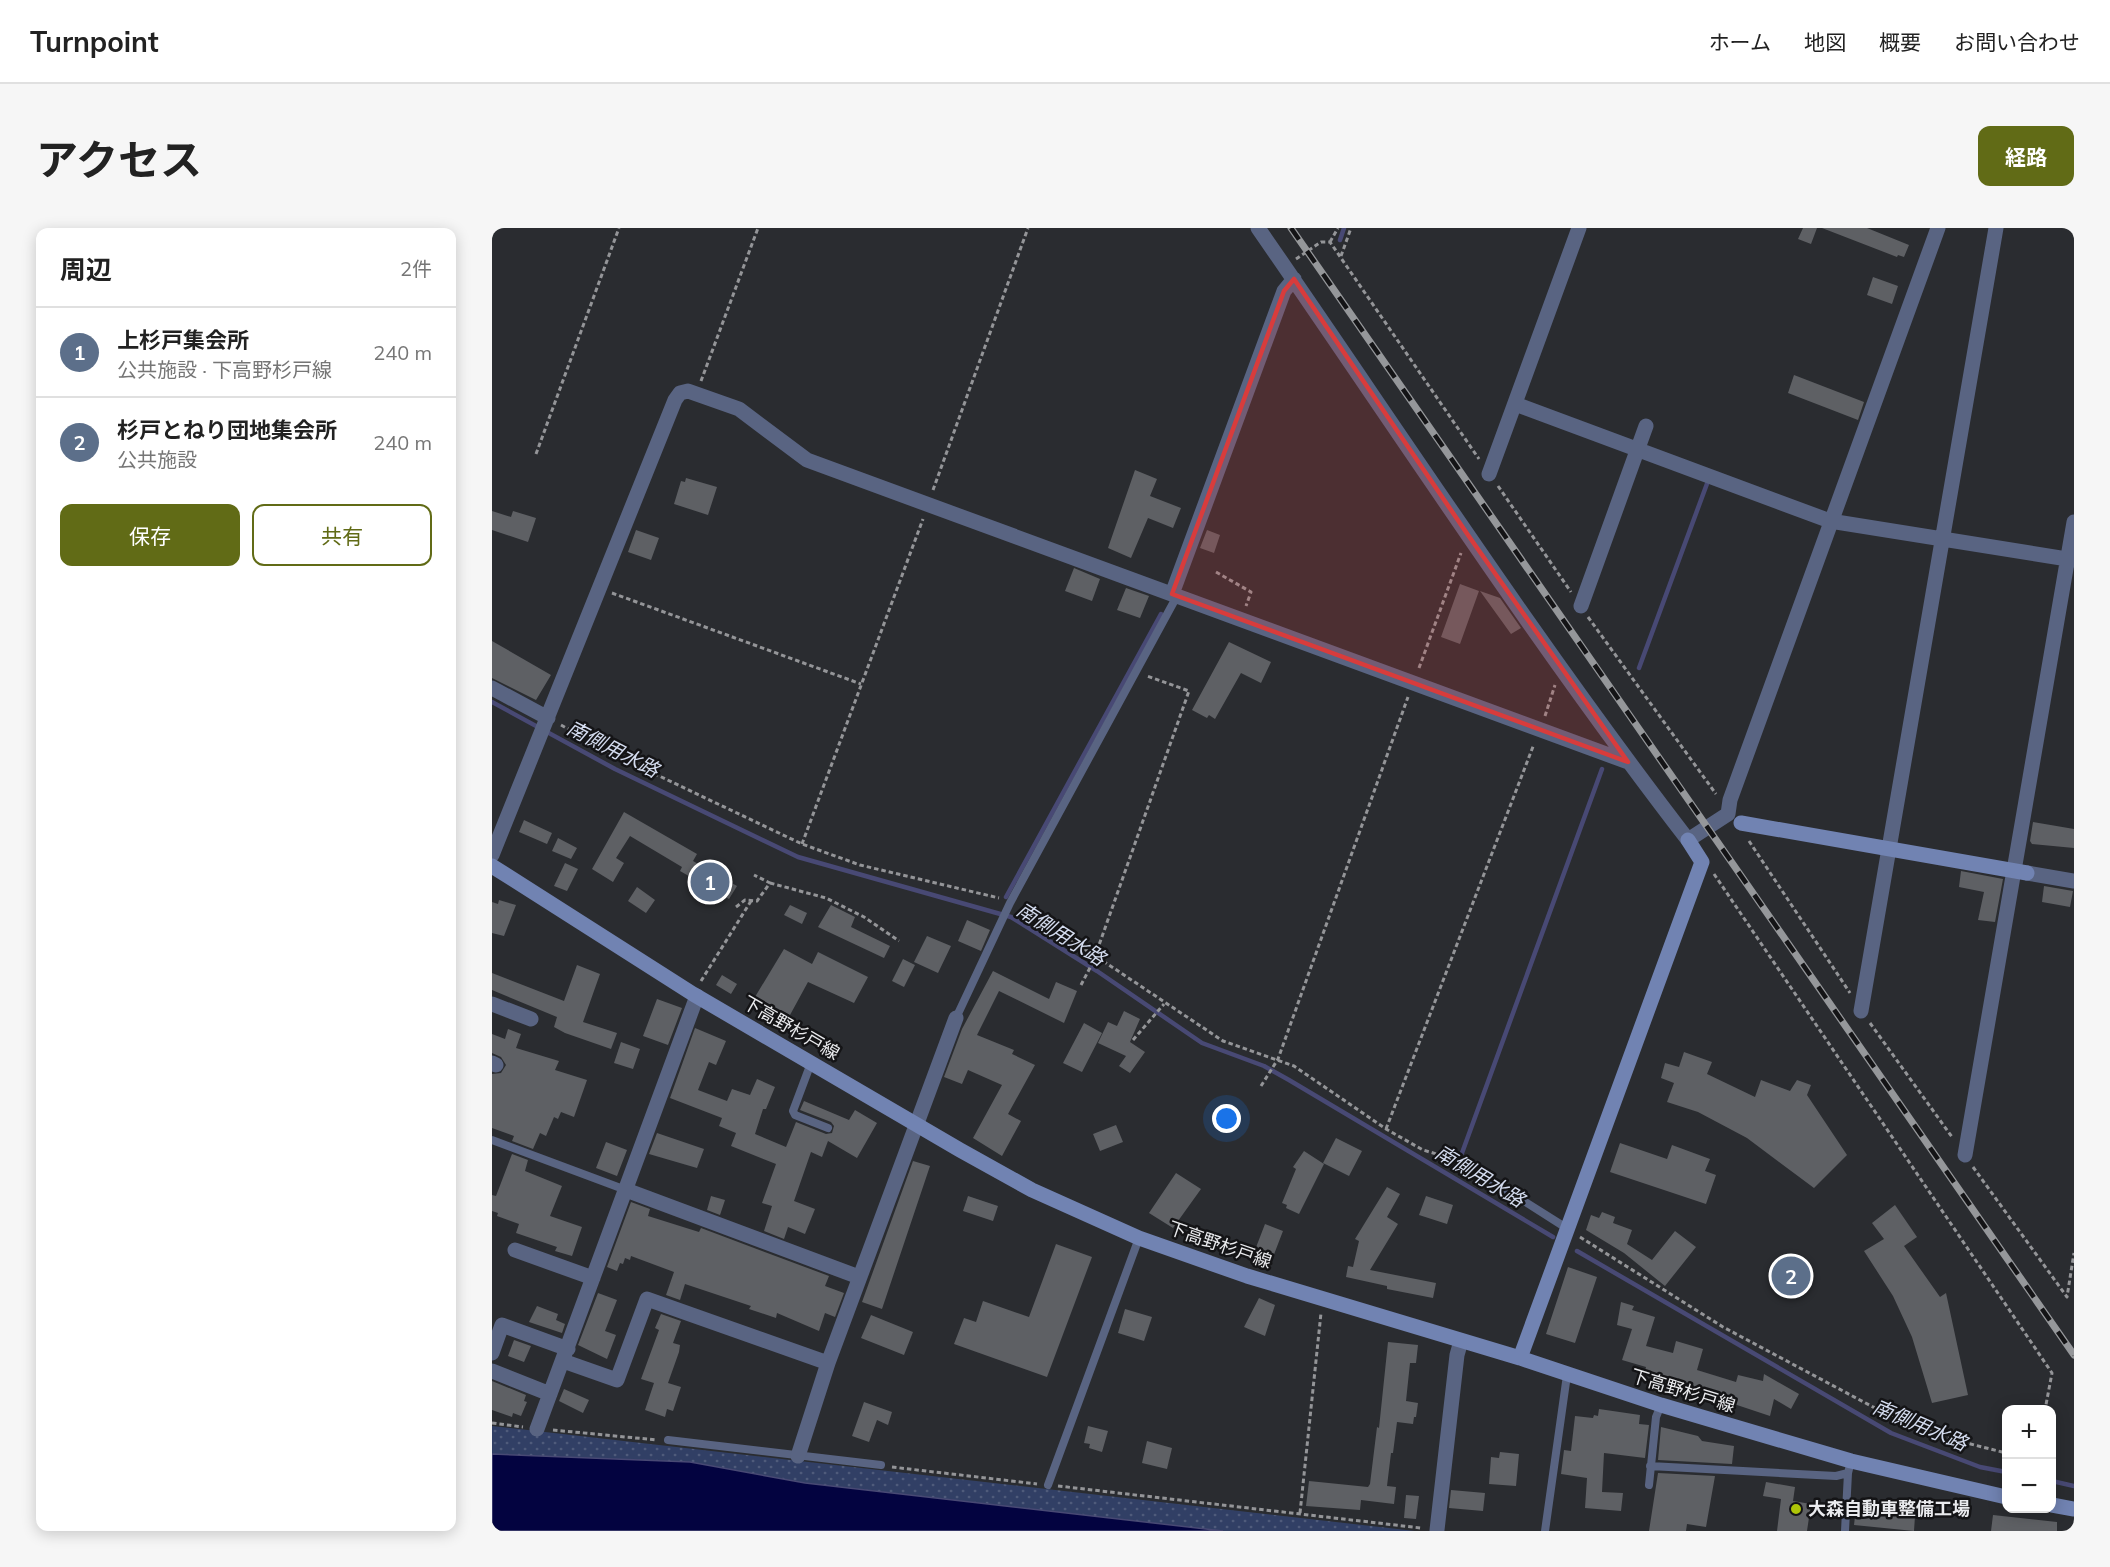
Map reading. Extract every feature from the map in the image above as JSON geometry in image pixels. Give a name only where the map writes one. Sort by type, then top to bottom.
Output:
[{"type":"main road","points":[[1733,814],[1889,849],[2020,872]]},
{"type":"main road","points":[[1520,1358],[1702,862],[1688,840]]},
{"type":"main road","name":"下高野杉戸線","points":[[492,866],[699,989],[811,1063],[1032,1190],[1139,1238],[1323,1300],[1520,1358],[1849,1467],[2002,1496]]},
{"type":"main road","points":[[2056,1506],[2074,1509]]},
{"type":"street","points":[[1258,228],[1468,535],[1628,762],[1688,840],[1733,814],[1830,521],[1938,228]]},
{"type":"street","points":[[1489,474],[1579,228]]},
{"type":"street","points":[[1861,1011],[1996,228]]},
{"type":"street","points":[[1175,595],[1284,291],[1294,279]]},
{"type":"street","points":[[492,855],[601,589],[675,400],[680,393],[696,393],[739,409],[807,460],[1628,762]]},
{"type":"street","points":[[1515,404],[1830,521],[2071,560]]},
{"type":"street","points":[[1581,606],[1647,426]]},
{"type":"street","points":[[1965,1155],[2020,872],[2071,560],[2074,522]]},
{"type":"street","points":[[492,688],[548,718]]},
{"type":"street","points":[[2020,872],[2074,881]]},
{"type":"street","points":[[537,1428],[699,989]]},
{"type":"street","points":[[492,1004],[531,1019]]},
{"type":"street","points":[[798,1456],[828,1363],[956,1018]]},
{"type":"street","points":[[626,1190],[860,1277]]},
{"type":"street","points":[[515,1250],[593,1278]]},
{"type":"street","points":[[492,1353],[502,1325],[617,1380],[647,1299],[828,1363]]},
{"type":"street","points":[[1437,1530],[1457,1355],[1461,1341]]},
{"type":"street","points":[[492,1371],[550,1394]]},
{"type":"lane","points":[[956,1018],[1008,906],[1137,673],[1175,595]]},
{"type":"lane","points":[[811,1063],[793,1111],[795,1114],[828,1128]]},
{"type":"lane","points":[[492,1140],[626,1190]]},
{"type":"lane","points":[[1467,1165],[1568,1229]]},
{"type":"lane","points":[[1048,1485],[1139,1238]]},
{"type":"lane","points":[[1545,1531],[1567,1375]]},
{"type":"lane","points":[[1649,1485],[1656,1418],[1661,1405]]},
{"type":"lane","points":[[668,1440],[881,1465]]},
{"type":"lane","points":[[1650,1466],[1836,1476],[1849,1467]]},
{"type":"lane","points":[[1845,1531],[1849,1467]]},
{"type":"path","points":[[536,454],[619,228]]},
{"type":"path","points":[[696,393],[758,228]]},
{"type":"path","points":[[802,844],[1028,228]]},
{"type":"path","points":[[1330,242],[1338,228]]},
{"type":"path","points":[[1341,256],[1351,228]]},
{"type":"path","points":[[1285,266],[1321,242],[1330,242]]},
{"type":"path","points":[[1330,242],[1581,606],[1718,797],[1733,814],[1861,1011],[2067,1297],[2074,1253]]},
{"type":"path","points":[[1262,1086],[1276,1065],[1468,535]]},
{"type":"path","points":[[1216,572],[1251,592],[1240,619]]},
{"type":"path","points":[[601,589],[861,684]]},
{"type":"path","points":[[1386,1129],[1540,730],[1561,667]]},
{"type":"path","points":[[1081,986],[1093,962],[1189,691],[1137,673]]},
{"type":"path","points":[[548,718],[613,754],[802,844],[860,865],[1008,906],[1094,955],[1164,1004],[1223,1041],[1294,1066],[1386,1129],[1423,1150],[1467,1165]]},
{"type":"path","points":[[1713,872],[2052,1372],[2046,1405]]},
{"type":"path","points":[[754,875],[770,883],[826,898],[864,917],[899,941]]},
{"type":"path","points":[[736,907],[745,900],[757,901],[770,883]]},
{"type":"path","points":[[699,989],[751,901]]},
{"type":"path","points":[[1133,1040],[1164,1004]]},
{"type":"path","points":[[1568,1229],[1723,1327],[1873,1407],[1947,1438],[2002,1452]]},
{"type":"path","points":[[1300,1513],[1323,1300]]},
{"type":"path","points":[[492,1423],[655,1440]]},
{"type":"path","points":[[881,1465],[1437,1530]]},
{"type":"highlighted area","points":[[1294,279],[1468,535],[1628,762],[1172,594],[1284,291]]},
{"type":"shaded area","points":[[492,1426],[1415,1531],[1223,1531],[805,1483],[690,1462],[492,1454]]},
{"type":"shaded area","points":[[492,1454],[690,1462],[805,1483],[1223,1531],[492,1531]]},
{"type":"building","points":[[1803,228],[1817,228],[1811,244],[1798,239]]},
{"type":"building","points":[[1822,228],[1867,228],[1909,245],[1904,257],[1898,255],[1897,257]]},
{"type":"building","points":[[1873,277],[1898,286],[1892,304],[1867,295]]},
{"type":"building","points":[[1794,375],[1864,402],[1858,420],[1788,393]]},
{"type":"building","points":[[1135,470],[1157,479],[1150,496],[1181,508],[1173,528],[1148,518],[1131,558],[1108,548]]},
{"type":"building","points":[[686,478],[717,487],[708,515],[674,504],[681,481],[685,482]]},
{"type":"building","points":[[492,511],[511,517],[513,511],[536,518],[528,542],[492,530]]},
{"type":"building","points":[[636,530],[659,538],[651,560],[628,552]]},
{"type":"building","points":[[1207,530],[1220,535],[1214,553],[1200,548]]},
{"type":"building","points":[[1074,568],[1100,579],[1092,601],[1065,591]]},
{"type":"building","points":[[1460,584],[1479,591],[1460,644],[1441,637]]},
{"type":"building","points":[[1126,588],[1149,596],[1140,618],[1117,610]]},
{"type":"building","points":[[1480,591],[1500,598],[1521,628],[1511,634]]},
{"type":"building","points":[[492,641],[551,675],[536,700],[492,678]]},
{"type":"building","points":[[1229,642],[1271,662],[1261,683],[1241,673],[1215,719],[1209,715],[1207,718],[1192,710]]},
{"type":"building","points":[[624,812],[697,854],[693,861],[737,886],[729,899],[680,871],[682,867],[630,836],[616,858],[624,863],[613,882],[592,869]]},
{"type":"building","points":[[524,820],[552,833],[547,844],[519,832]]},
{"type":"building","points":[[2033,822],[2074,829],[2074,848],[2032,844],[2030,841]]},
{"type":"building","points":[[558,838],[577,848],[571,859],[552,851]]},
{"type":"building","points":[[565,863],[578,869],[567,891],[554,886]]},
{"type":"building","points":[[1961,871],[2003,879],[1995,922],[1978,920],[1984,892],[1959,887]]},
{"type":"building","points":[[2044,886],[2073,891],[2070,907],[2042,902]]},
{"type":"building","points":[[637,887],[655,900],[646,913],[628,901]]},
{"type":"building","points":[[499,900],[516,905],[504,936],[492,933],[492,902],[498,904]]},
{"type":"building","points":[[790,905],[807,913],[802,924],[784,915]]},
{"type":"building","points":[[831,905],[855,917],[851,927],[890,946],[884,958],[818,927]]},
{"type":"building","points":[[967,920],[990,930],[981,951],[958,941]]},
{"type":"building","points":[[927,936],[951,946],[938,973],[914,962]]},
{"type":"building","points":[[784,949],[812,964],[818,952],[868,977],[854,1003],[808,982],[790,1015],[755,997]]},
{"type":"building","points":[[903,959],[915,965],[904,987],[892,981]]},
{"type":"building","points":[[577,965],[600,974],[583,1022],[617,1033],[611,1049],[565,1033],[554,1027],[557,1017],[492,990],[492,973],[564,1001]]},
{"type":"building","points":[[993,971],[1049,999],[1056,982],[1077,991],[1064,1023],[999,991],[977,1035],[1014,1050],[1012,1054],[1035,1065],[1008,1114],[1021,1121],[1002,1156],[973,1138],[1002,1085],[968,1070],[962,1084],[944,1077],[962,1029]]},
{"type":"building","points":[[722,975],[737,984],[731,994],[716,985]]},
{"type":"building","points":[[657,999],[682,1008],[668,1045],[643,1036]]},
{"type":"building","points":[[1124,1011],[1140,1019],[1130,1042],[1145,1052],[1130,1073],[1119,1066],[1126,1056],[1098,1043],[1108,1022],[1117,1026]]},
{"type":"building","points":[[1084,1023],[1102,1033],[1082,1072],[1063,1063]]},
{"type":"building","points":[[695,1028],[726,1041],[716,1065],[709,1062],[698,1090],[727,1101],[732,1089],[750,1095],[757,1079],[775,1087],[766,1109],[763,1109],[755,1134],[786,1147],[796,1122],[826,1134],[832,1133],[834,1126],[831,1122],[800,1110],[804,1101],[849,1120],[855,1110],[877,1123],[857,1158],[828,1141],[822,1157],[811,1152],[794,1201],[815,1209],[805,1234],[788,1227],[784,1239],[764,1231],[772,1206],[762,1203],[776,1164],[731,1146],[736,1133],[719,1126],[722,1118],[670,1098]]},
{"type":"building","points":[[508,1029],[521,1034],[516,1048],[559,1061],[555,1070],[587,1080],[574,1117],[561,1112],[558,1119],[554,1117],[546,1136],[540,1133],[533,1149],[512,1141],[514,1136],[492,1128],[492,1074],[501,1073],[506,1065],[501,1057],[492,1053],[492,1034],[505,1039]]},
{"type":"building","points":[[621,1042],[640,1049],[633,1069],[614,1063]]},
{"type":"building","points":[[1684,1052],[1712,1062],[1707,1074],[1755,1097],[1761,1080],[1790,1091],[1797,1080],[1811,1085],[1807,1095],[1847,1155],[1814,1188],[1747,1138],[1698,1112],[1667,1102],[1674,1083],[1661,1078],[1665,1063],[1679,1067]]},
{"type":"building","points":[[1116,1125],[1123,1142],[1100,1151],[1093,1134]]},
{"type":"building","points":[[657,1133],[704,1149],[697,1168],[649,1154]]},
{"type":"building","points":[[1336,1138],[1362,1151],[1349,1176],[1323,1163]]},
{"type":"building","points":[[606,1142],[627,1150],[617,1176],[596,1168]]},
{"type":"building","points":[[1620,1143],[1667,1159],[1672,1145],[1710,1159],[1705,1171],[1716,1175],[1706,1204],[1610,1172]]},
{"type":"building","points":[[1304,1151],[1324,1164],[1299,1214],[1286,1208],[1287,1205],[1282,1203],[1296,1169],[1293,1167]]},
{"type":"building","points":[[512,1154],[528,1160],[525,1171],[562,1186],[550,1216],[582,1227],[572,1256],[555,1251],[557,1247],[516,1233],[519,1224],[497,1216],[498,1213],[492,1211],[492,1195],[496,1196]]},
{"type":"building","points":[[913,1161],[930,1166],[882,1309],[862,1302]]},
{"type":"building","points":[[1176,1173],[1201,1189],[1173,1228],[1149,1213]]},
{"type":"building","points":[[1387,1187],[1400,1194],[1387,1217],[1398,1224],[1370,1270],[1436,1283],[1433,1298],[1387,1289],[1387,1286],[1346,1277],[1348,1266],[1353,1267],[1359,1241],[1355,1239]]},
{"type":"building","points":[[711,1196],[725,1200],[720,1215],[707,1210]]},
{"type":"building","points":[[968,1196],[998,1206],[993,1221],[963,1211]]},
{"type":"building","points":[[1426,1196],[1453,1205],[1447,1224],[1419,1215]]},
{"type":"building","points":[[631,1202],[650,1209],[648,1216],[699,1232],[701,1228],[829,1276],[825,1286],[844,1293],[835,1317],[825,1313],[819,1331],[777,1313],[776,1318],[749,1309],[751,1306],[685,1284],[680,1300],[666,1295],[674,1272],[631,1256],[630,1260],[625,1258],[623,1264],[620,1263],[617,1271],[607,1267]]},
{"type":"building","points":[[1895,1205],[1917,1237],[1904,1246],[1940,1297],[1946,1293],[1968,1395],[1932,1403],[1912,1337],[1893,1296],[1864,1251],[1884,1239],[1872,1223]]},
{"type":"building","points":[[1602,1212],[1615,1217],[1613,1223],[1632,1230],[1627,1244],[1652,1260],[1675,1231],[1696,1247],[1665,1286],[1624,1253],[1586,1230],[1591,1215],[1599,1218]]},
{"type":"building","points":[[1265,1224],[1283,1231],[1273,1257],[1255,1250]]},
{"type":"building","points":[[1056,1244],[1092,1257],[1047,1377],[954,1344],[964,1318],[976,1322],[983,1301],[1029,1317]]},
{"type":"building","points":[[1784,1259],[1805,1263],[1802,1280],[1791,1295],[1774,1283],[1781,1273]]},
{"type":"building","points":[[1568,1267],[1597,1277],[1575,1343],[1546,1334]]},
{"type":"building","points":[[598,1293],[617,1300],[605,1331],[616,1335],[607,1359],[578,1345]]},
{"type":"building","points":[[1259,1298],[1275,1305],[1265,1336],[1244,1327]]},
{"type":"building","points":[[1621,1302],[1634,1306],[1632,1310],[1655,1317],[1646,1346],[1673,1353],[1676,1341],[1703,1349],[1697,1370],[1736,1382],[1738,1375],[1763,1381],[1764,1374],[1799,1394],[1791,1409],[1774,1399],[1770,1416],[1701,1393],[1693,1388],[1694,1385],[1657,1374],[1656,1378],[1644,1375],[1646,1367],[1622,1360],[1632,1329],[1617,1325]]},
{"type":"building","points":[[537,1306],[558,1314],[556,1320],[565,1324],[562,1333],[529,1322]]},
{"type":"building","points":[[1125,1309],[1152,1317],[1144,1341],[1118,1333]]},
{"type":"building","points":[[661,1314],[681,1321],[673,1343],[680,1345],[679,1352],[668,1383],[681,1387],[673,1411],[667,1409],[665,1417],[645,1410],[654,1383],[641,1379],[659,1330],[655,1328]]},
{"type":"building","points":[[871,1315],[913,1332],[904,1355],[861,1338]]},
{"type":"building","points":[[514,1340],[531,1346],[524,1362],[508,1356]]},
{"type":"building","points":[[1388,1342],[1418,1345],[1416,1363],[1410,1363],[1406,1401],[1418,1403],[1416,1417],[1414,1417],[1413,1424],[1397,1422],[1393,1453],[1391,1453],[1387,1486],[1396,1487],[1394,1504],[1361,1500],[1360,1510],[1306,1506],[1309,1481],[1368,1487],[1370,1484],[1377,1427],[1379,1428]]},
{"type":"building","points":[[492,1381],[526,1395],[524,1401],[527,1402],[521,1416],[513,1413],[512,1417],[492,1410]]},
{"type":"building","points":[[564,1389],[589,1400],[583,1413],[559,1401]]},
{"type":"building","points":[[864,1402],[892,1412],[888,1425],[877,1420],[869,1442],[852,1436]]},
{"type":"building","points":[[1599,1409],[1640,1415],[1639,1424],[1649,1425],[1645,1458],[1604,1453],[1602,1492],[1623,1493],[1621,1511],[1585,1508],[1587,1478],[1561,1474],[1564,1450],[1571,1451],[1575,1416],[1593,1418],[1594,1415],[1598,1416]]},
{"type":"building","points":[[1088,1426],[1108,1431],[1102,1452],[1089,1448],[1090,1444],[1084,1443]]},
{"type":"building","points":[[1661,1427],[1698,1436],[1702,1441],[1734,1446],[1732,1464],[1658,1460]]},
{"type":"building","points":[[1147,1441],[1172,1448],[1167,1469],[1142,1463]]},
{"type":"building","points":[[1500,1452],[1519,1454],[1516,1486],[1489,1484],[1491,1457],[1499,1458]]},
{"type":"building","points":[[1658,1473],[1715,1476],[1706,1527],[1687,1524],[1686,1531],[1649,1531]]},
{"type":"building","points":[[1766,1482],[1795,1487],[1793,1501],[1811,1504],[1807,1531],[1777,1531],[1781,1499],[1763,1496]]},
{"type":"building","points":[[1451,1490],[1485,1493],[1483,1511],[1449,1508]]},
{"type":"building","points":[[1406,1495],[1419,1496],[1416,1519],[1404,1518]]},
{"type":"building","points":[[1856,1508],[1883,1510],[1883,1514],[1915,1516],[1914,1531],[1854,1525]]},
{"type":"building","points":[[1993,1515],[2057,1522],[2057,1531],[1991,1531]]},
{"type":"waterway","points":[[1340,240],[1344,228]]},
{"type":"waterway","points":[[1639,668],[1708,481]]},
{"type":"waterway","points":[[1006,897],[1161,614]]},
{"type":"waterway","name":"南側用水路","points":[[492,702],[615,769],[798,857],[1011,917],[1097,971],[1202,1043],[1264,1066],[1553,1237]]},
{"type":"waterway","points":[[1462,1153],[1602,769]]},
{"type":"waterway","name":"南側用水路","points":[[1577,1251],[1891,1433],[1980,1467],[2002,1471]]},
{"type":"waterway","name":"南側用水路","points":[[2056,1482],[2074,1486]]},
{"type":"railway","points":[[1291,228],[2074,1355]]},
{"type":"place","name":"上杉戸集会所","points":[[710,882]]},
{"type":"place","name":"杉戸とねり団地集会所","points":[[1791,1276]]},
{"type":"place","name":"大森自動車整備工場","points":[[1796,1509]]}]
